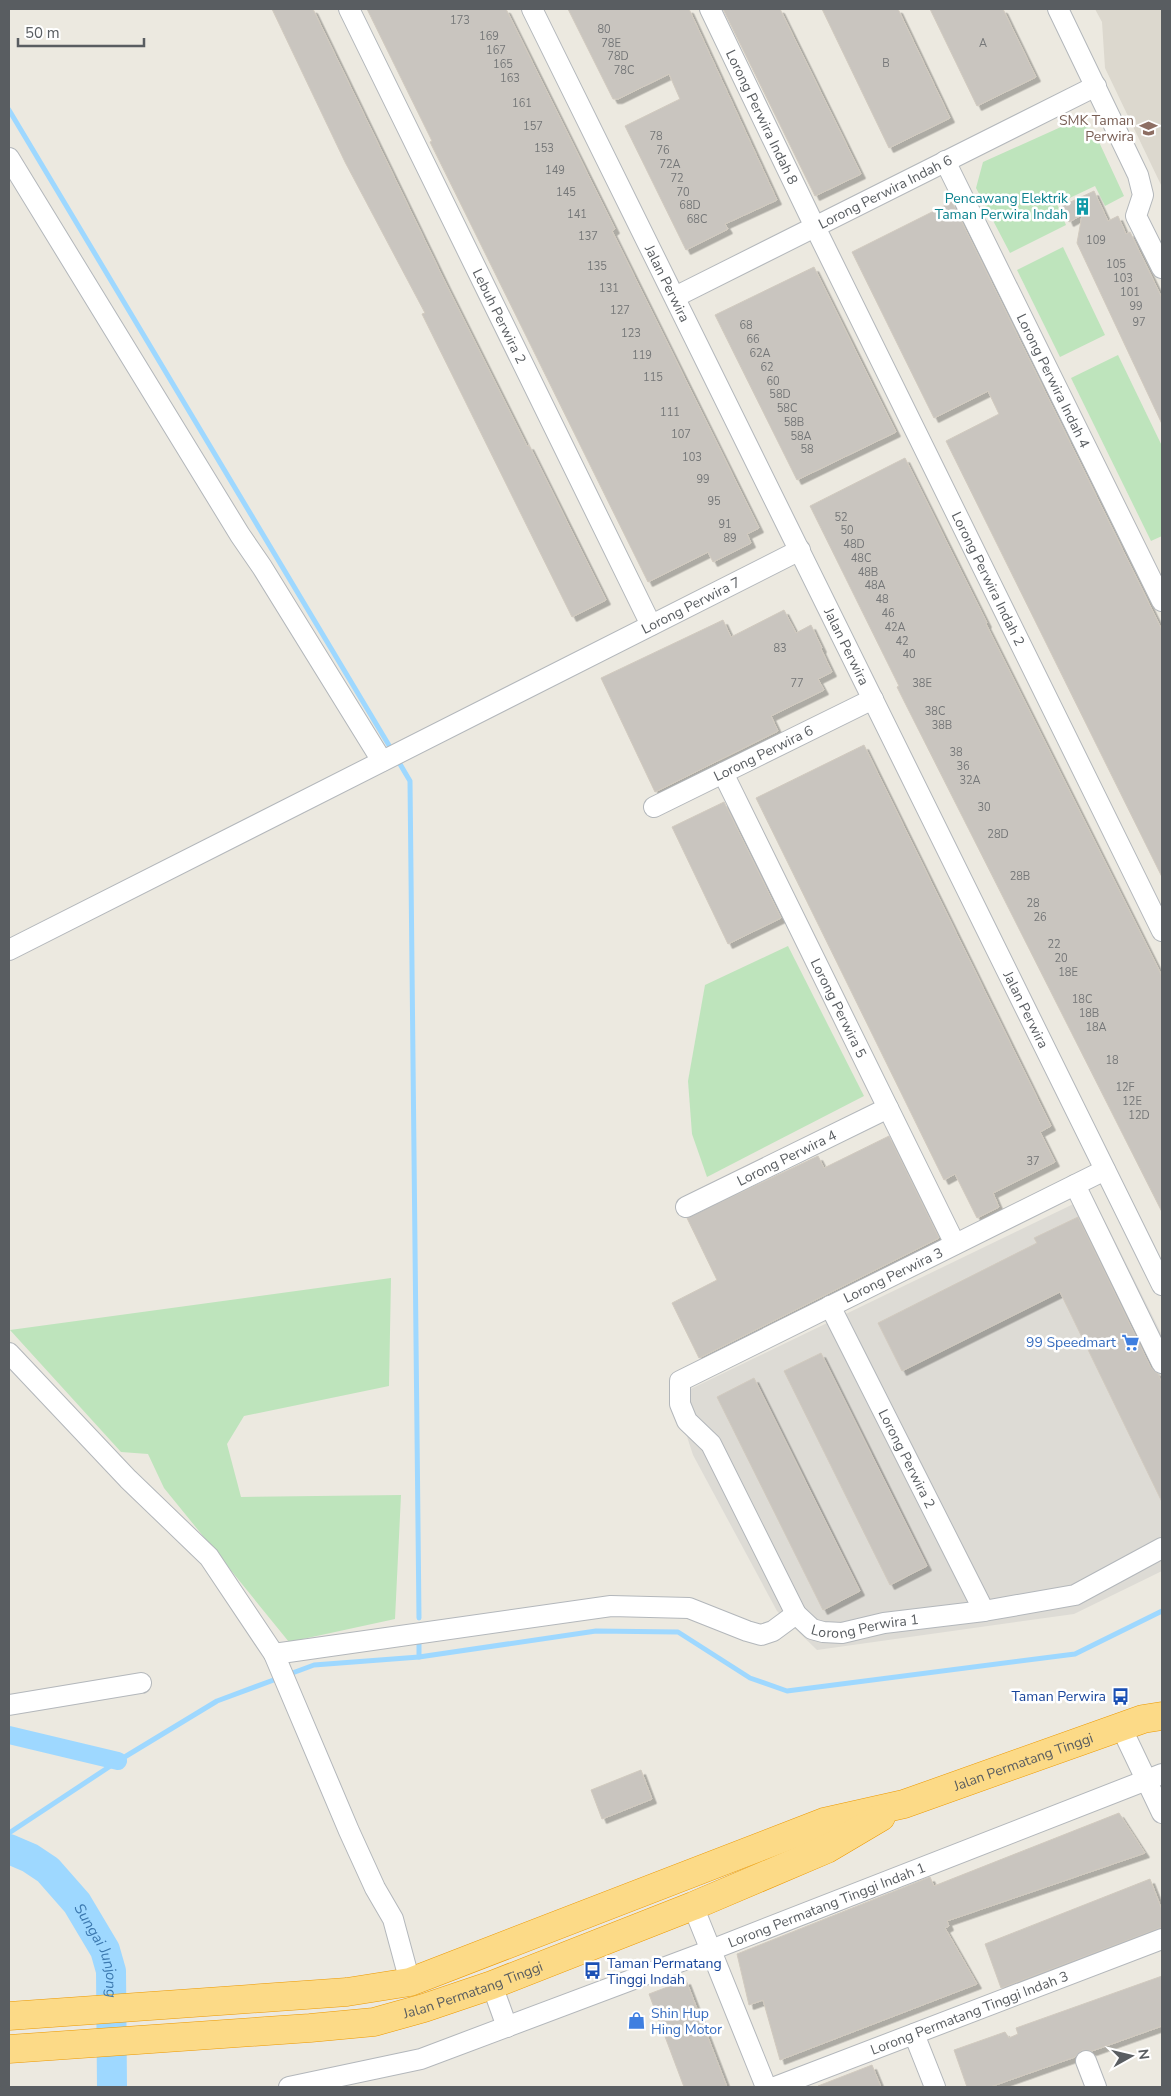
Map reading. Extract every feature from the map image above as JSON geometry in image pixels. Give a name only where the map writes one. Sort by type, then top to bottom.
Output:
[{"type":"highway","name":"Jalan Permatang Tinggi","points":[[20,2016],[347,1992],[410,1982],[824,1822],[904,1804],[1147,1717]]},
{"type":"highway","name":"Jalan Permatang Tinggi","points":[[21,2049],[374,2022],[424,2008],[492,1985],[693,1906],[826,1849],[904,1804]]},
{"type":"highway","points":[[655,1887],[670,1887],[679,1891],[693,1906]]},
{"type":"street","name":"Lebuh Perwira 2","points":[[349,9],[651,625]]},
{"type":"street","name":"Jalan Perwira","points":[[532,9],[1162,1285]]},
{"type":"street","name":"Lorong Perwira Indah 8","points":[[710,9],[815,227]]},
{"type":"street","points":[[1058,9],[1138,175],[1143,194],[1136,216],[1162,268]]},
{"type":"street","name":"Lorong Perwira Indah 6","points":[[674,297],[1096,86]]},
{"type":"street","points":[[9,158],[234,527],[262,567],[384,760]]},
{"type":"street","name":"Lorong Perwira Indah 4","points":[[945,161],[1162,601]]},
{"type":"street","name":"Lorong Perwira Indah 2","points":[[815,227],[1162,931]]},
{"type":"street","name":"Lorong Perwira 7","points":[[9,950],[800,550]]},
{"type":"street","name":"Lorong Perwira 6","points":[[654,807],[873,699]]},
{"type":"street","name":"Lorong Perwira 5","points":[[723,773],[955,1244]]},
{"type":"street","name":"Lorong Perwira 4","points":[[686,1207],[888,1108]]},
{"type":"street","name":"Lorong Perwira 3","points":[[680,1381],[1105,1170]]},
{"type":"street","points":[[1075,1185],[1162,1363]]},
{"type":"street","name":"Lorong Perwira 2","points":[[830,1306],[984,1611]]},
{"type":"street","points":[[9,1353],[128,1479],[209,1557],[278,1661],[349,1831],[375,1888],[394,1919],[410,1982]]},
{"type":"street","name":"Lorong Perwira 1","points":[[680,1381],[680,1404],[687,1421],[711,1444],[796,1614],[812,1629],[823,1632],[842,1633],[884,1623],[984,1611],[1075,1595],[1162,1548]]},
{"type":"street","points":[[278,1661],[611,1606],[689,1608],[761,1635],[773,1631],[796,1614]]},
{"type":"street","points":[[9,1705],[141,1683]]},
{"type":"street","points":[[1147,1717],[1154,1777],[1162,1812]]},
{"type":"street","name":"Lorong Permatang Tinggi Indah 1","points":[[288,2087],[421,2059],[711,1950],[934,1861],[1154,1777]]},
{"type":"street","points":[[693,1906],[766,2087]]},
{"type":"street","name":"Lorong Permatang Tinggi Indah 3","points":[[775,2087],[1162,1939]]},
{"type":"street","points":[[492,1985],[507,2026]]},
{"type":"street","points":[[914,2034],[935,2087]]},
{"type":"street","points":[[1086,2061],[1096,2087]]},
{"type":"shaded area","name":"SMK Taman Perwira","points":[[1095,9],[1162,9],[1162,187],[1105,68],[1102,22]]},
{"type":"shaded area","points":[[1092,1195],[1162,1335],[1162,1571],[1074,1614],[817,1650],[777,1611],[693,1455],[674,1397]]},
{"type":"green space","points":[[1072,122],[1093,129],[1124,196],[1105,206],[1095,186],[1057,204],[1066,225],[1010,253],[976,188],[983,162]]},
{"type":"green space","points":[[1063,247],[1105,335],[1060,357],[1017,270]]},
{"type":"green space","points":[[1118,355],[1162,446],[1162,536],[1151,541],[1071,378]]},
{"type":"green space","points":[[788,946],[864,1096],[707,1177],[692,1134],[688,1081],[705,985]]},
{"type":"green space","points":[[391,1278],[389,1386],[244,1416],[227,1444],[241,1497],[401,1495],[395,1619],[289,1642],[164,1488],[148,1454],[121,1452],[10,1330]]},
{"type":"building","points":[[272,9],[313,9],[446,284],[606,600],[572,617],[422,314],[425,313],[345,162]]},
{"type":"building","points":[[367,9],[506,9],[615,229],[612,231],[759,528],[747,534],[751,543],[713,562],[708,552],[648,582],[430,142],[432,141]]},
{"type":"building","points":[[568,9],[689,9],[777,200],[725,224],[728,229],[686,250],[625,126],[680,99],[669,74],[618,99],[613,99]]},
{"type":"building","points":[[723,9],[780,9],[861,174],[815,196]]},
{"type":"building","points":[[822,9],[898,9],[950,118],[889,148]]},
{"type":"building","points":[[930,9],[1003,9],[1036,77],[977,106]]},
{"type":"building","points":[[1094,191],[1108,221],[1118,216],[1126,234],[1130,232],[1162,298],[1162,424],[1077,243],[1082,215],[1069,222],[1062,206]]},
{"type":"building","points":[[952,202],[1162,630],[1162,877],[946,441],[999,414],[988,391],[934,418],[852,252]]},
{"type":"building","points":[[814,267],[896,432],[797,480],[715,315]]},
{"type":"building","points":[[905,458],[1162,976],[1162,1212],[897,687],[899,686],[810,506]]},
{"type":"building","points":[[784,610],[796,633],[811,625],[832,672],[818,679],[824,690],[771,716],[778,731],[655,792],[601,678],[723,620],[731,637]]},
{"type":"building","points":[[864,745],[1051,1126],[1040,1132],[1055,1162],[993,1193],[999,1207],[977,1218],[955,1174],[944,1180],[756,798]]},
{"type":"building","points":[[724,802],[781,918],[728,944],[672,827]]},
{"type":"building","points":[[889,1136],[939,1238],[699,1358],[672,1303],[717,1280],[687,1218],[818,1156],[824,1168]]},
{"type":"building","points":[[1078,1217],[1151,1368],[1158,1374],[1162,1383],[1162,1502],[1060,1292],[902,1371],[878,1323],[1037,1243],[1034,1238]]},
{"type":"building","points":[[821,1353],[927,1566],[890,1585],[784,1371]]},
{"type":"building","points":[[754,1378],[860,1591],[823,1610],[717,1397]]},
{"type":"building","points":[[641,1770],[652,1799],[602,1819],[591,1790]]},
{"type":"building","points":[[1119,1813],[1145,1853],[947,1921],[949,1926],[945,1928],[977,1984],[780,2060],[763,2000],[749,2005],[737,1954],[930,1877],[934,1886]]},
{"type":"building","points":[[1150,1879],[1162,1910],[1162,1927],[1001,1988],[985,1944]]},
{"type":"building","points":[[1162,1976],[1162,2026],[1092,2051],[1082,2050],[1075,2057],[990,2087],[967,2087],[954,2050],[1005,2032],[1009,2038],[1018,2034],[1016,2028]]},
{"type":"building","points":[[686,1980],[727,2087],[684,2087],[649,1994]]},
{"type":"building","points":[[872,2065],[881,2087],[818,2087],[818,2086]]},
{"type":"waterway","points":[[9,110],[393,752]]},
{"type":"waterway","points":[[397,759],[410,781],[419,1618]]},
{"type":"waterway","points":[[287,1675],[314,1665],[419,1657],[596,1631],[678,1632],[750,1678],[787,1691],[1075,1654],[1162,1611]]},
{"type":"waterway","points":[[419,1642],[419,1657]]},
{"type":"waterway","points":[[9,1833],[118,1761],[217,1701],[279,1678]]},
{"type":"waterway","points":[[9,1735],[118,1761]]},
{"type":"waterway","name":"Sungai Junjong","points":[[9,1849],[30,1858],[48,1870],[77,1903],[105,1950],[111,1971],[112,2087]]},
{"type":"place","name":"SMK Taman Perwira","points":[[1148,128]]},
{"type":"place","name":"Pencawang Elektrik Taman Perwira Indah","points":[[1082,206]]},
{"type":"place","name":"99 Speedmart","points":[[1130,1342]]},
{"type":"place","name":"Taman Perwira","points":[[1120,1696]]},
{"type":"place","name":"Taman Permatang Tinggi Indah","points":[[593,1971]]},
{"type":"place","name":"Shin Hup Hing Motor","points":[[637,2021]]}]
